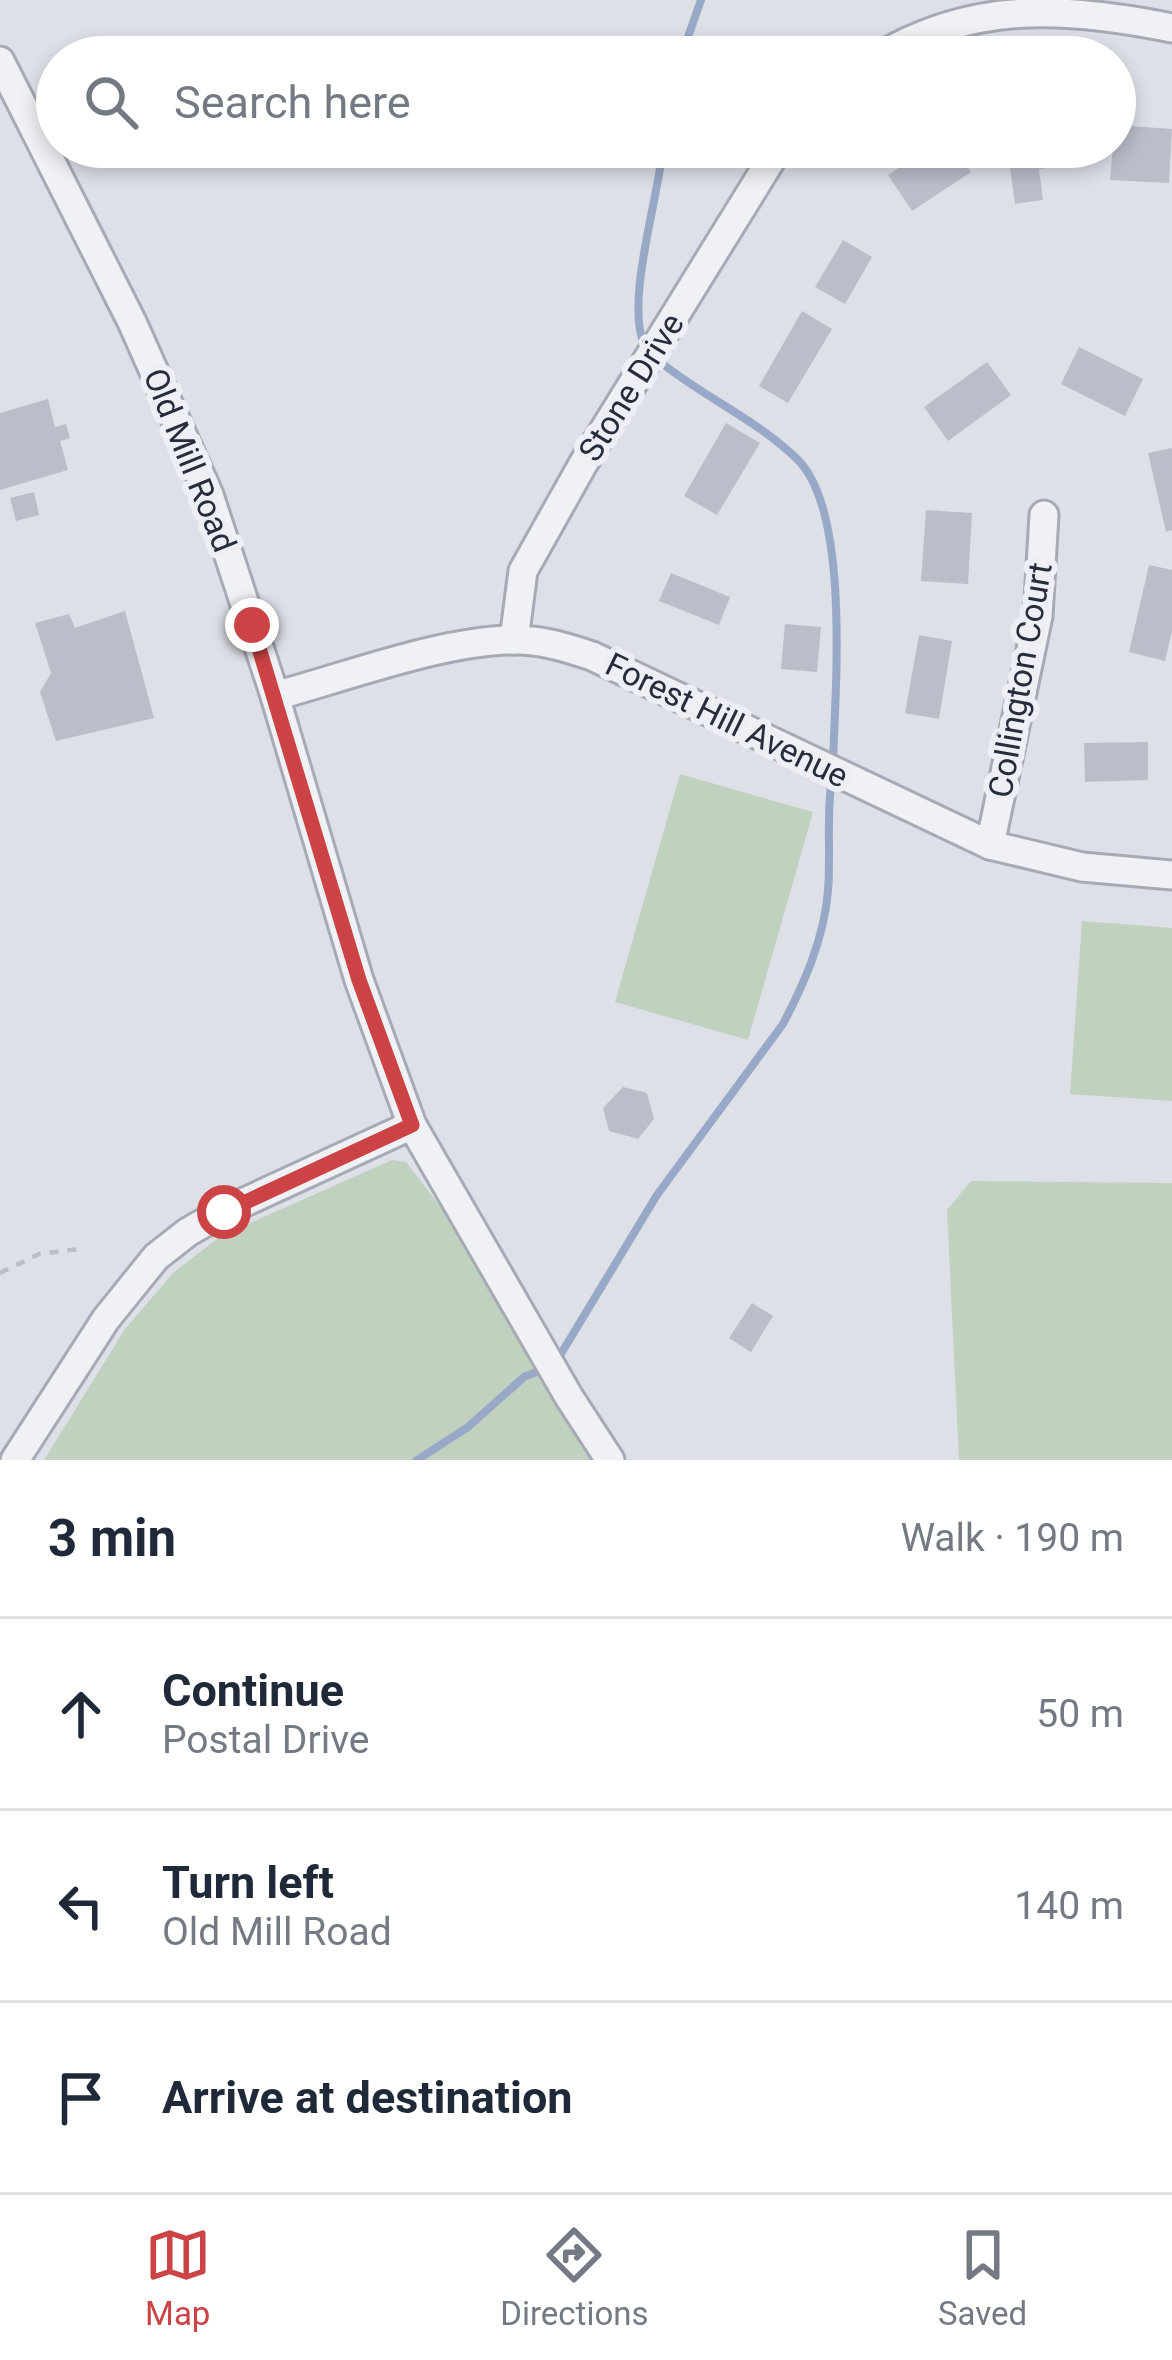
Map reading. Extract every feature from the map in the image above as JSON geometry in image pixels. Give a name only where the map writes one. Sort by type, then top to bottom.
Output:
[{"type":"street","points":[[924,36],[973,19],[1024,10],[1082,12],[1172,28]]},
{"type":"street","name":"Old Mill Road","points":[[0,61],[36,134]]},
{"type":"street","name":"Old Mill Road","points":[[53,168],[178,421],[209,495],[275,696],[359,980],[412,1125],[610,1460]]},
{"type":"street","name":"Stone Drive","points":[[514,640],[523,572],[766,168]]},
{"type":"street","name":"Collington Court","points":[[990,845],[1038,616],[1044,515]]},
{"type":"street","name":"Forest Hill Avenue","points":[[275,696],[452,648],[514,640],[554,643],[592,656],[990,845],[1082,867],[1172,874]]},
{"type":"street","points":[[15,1460],[106,1319],[156,1257],[224,1212],[412,1125]]},
{"type":"path","points":[[0,1273],[39,1254],[78,1249]]},
{"type":"green space","points":[[680,774],[813,812],[748,1040],[615,1002]]},
{"type":"green space","points":[[1082,921],[1172,928],[1172,1101],[1070,1094]]},
{"type":"green space","points":[[392,1160],[406,1162],[440,1206],[593,1460],[44,1460],[125,1329],[174,1272],[221,1236]]},
{"type":"green space","points":[[971,1181],[1172,1183],[1172,1460],[959,1460],[947,1210]]},
{"type":"building","points":[[1136,126],[1172,129],[1169,183],[1110,180],[1111,168],[1136,168]]},
{"type":"building","points":[[899,168],[968,168],[971,172],[912,211],[888,175]]},
{"type":"building","points":[[1010,168],[1047,168],[1039,169],[1043,200],[1015,204]]},
{"type":"building","points":[[843,240],[872,257],[845,304],[815,287]]},
{"type":"building","points":[[802,311],[832,329],[788,403],[759,386]]},
{"type":"building","points":[[1079,347],[1143,379],[1125,416],[1061,384]]},
{"type":"building","points":[[987,362],[1011,395],[948,441],[924,407]]},
{"type":"building","points":[[48,399],[55,427],[66,424],[70,438],[60,441],[68,470],[0,490],[0,413]]},
{"type":"building","points":[[726,423],[760,443],[717,515],[684,496]]},
{"type":"building","points":[[1172,448],[1172,530],[1166,532],[1148,453]]},
{"type":"building","points":[[34,492],[39,515],[16,521],[10,498]]},
{"type":"building","points":[[926,510],[972,513],[968,584],[921,581]]},
{"type":"building","points":[[1149,565],[1172,570],[1172,631],[1165,661],[1129,652]]},
{"type":"building","points":[[671,573],[730,597],[719,625],[659,601]]},
{"type":"building","points":[[125,611],[154,718],[56,741],[40,692],[51,673],[35,623],[69,614],[75,628]]},
{"type":"building","points":[[785,624],[821,627],[817,672],[781,669]]},
{"type":"building","points":[[919,635],[952,641],[939,719],[905,713]]},
{"type":"building","points":[[1148,742],[1148,780],[1085,782],[1084,743]]},
{"type":"building","points":[[623,1087],[647,1093],[654,1119],[638,1139],[609,1131],[603,1108]]},
{"type":"building","points":[[752,1303],[773,1316],[751,1352],[729,1338]]},
{"type":"waterway","points":[[688,36],[701,0]]},
{"type":"waterway","points":[[645,346],[638,304],[640,278],[659,168]]},
{"type":"waterway","points":[[654,357],[779,443],[813,483],[825,517],[836,603],[833,763]]},
{"type":"waterway","points":[[556,1362],[657,1195],[783,1024],[799,992],[826,908],[832,778]]},
{"type":"waterway","points":[[417,1460],[468,1427],[524,1377],[544,1369]]},
{"type":"route","points":[[224,1212],[412,1125],[359,980],[252,625]]}]
